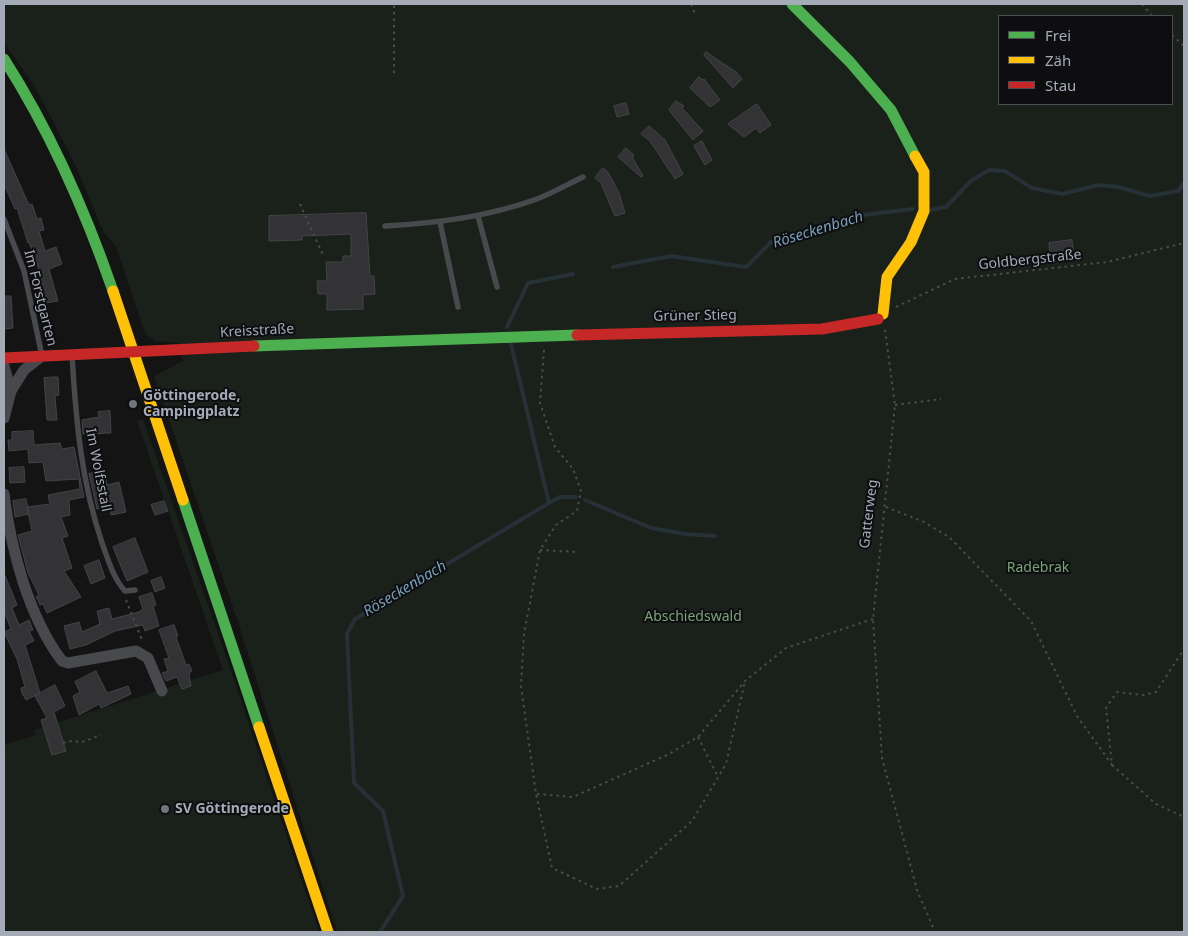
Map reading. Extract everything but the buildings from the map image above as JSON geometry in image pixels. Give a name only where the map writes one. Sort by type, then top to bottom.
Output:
[{"type":"street","points":[[792,4],[850,62],[891,110],[924,172],[924,211],[911,242],[888,277],[881,316]]},
{"type":"street","points":[[4,60],[40,117],[74,191],[134,352],[328,932]]},
{"type":"street","name":"Grüner Stieg","points":[[512,335],[822,329],[881,316]]},
{"type":"street","name":"Kreisstraße","points":[[4,358],[512,335]]},
{"type":"street","points":[[4,418],[11,391],[24,370],[42,356]]},
{"type":"street","points":[[4,366],[11,391]]},
{"type":"street","points":[[4,494],[7,521],[21,576],[45,631],[62,661],[68,663],[133,650],[141,652],[148,658],[162,692]]},
{"type":"lane","points":[[385,226],[440,222],[478,216],[538,198],[583,177]]},
{"type":"lane","points":[[478,216],[497,287]]},
{"type":"lane","name":"Im Forstgarten","points":[[4,219],[24,271],[42,356]]},
{"type":"lane","points":[[440,222],[458,307]]},
{"type":"lane","name":"Im Wolfsstall","points":[[72,355],[82,466],[98,530],[120,585]]},
{"type":"lane","points":[[120,585],[125,591],[135,590]]},
{"type":"path","points":[[394,4],[394,74]]},
{"type":"path","points":[[691,4],[695,14]]},
{"type":"path","points":[[1142,4],[1151,15]]},
{"type":"path","points":[[1173,36],[1184,46]]},
{"type":"path","points":[[300,204],[322,255]]},
{"type":"path","name":"Goldbergstraße","points":[[881,316],[955,279],[1107,262],[1184,243]]},
{"type":"path","name":"Gatterweg","points":[[881,316],[895,405],[885,507],[881,526],[873,619],[882,758],[917,890],[935,932]]},
{"type":"path","points":[[544,334],[540,403],[555,447],[573,469],[581,491],[576,511],[556,526],[540,550],[524,634],[521,686],[536,794],[552,868],[597,889],[619,886],[692,821],[717,776],[726,764],[745,681]]},
{"type":"path","points":[[895,405],[940,399]]},
{"type":"path","points":[[885,507],[924,522],[948,537],[1031,621],[1077,716],[1112,765],[1156,804],[1184,817]]},
{"type":"path","points":[[540,550],[578,552]]},
{"type":"path","points":[[120,585],[140,635],[141,652]]},
{"type":"path","points":[[536,794],[573,797],[668,755],[698,737],[745,681],[786,648],[873,619]]},
{"type":"path","points":[[1112,765],[1106,708],[1117,692],[1143,695],[1156,692],[1184,649]]},
{"type":"path","points":[[64,743],[71,741],[82,742],[101,735]]},
{"type":"path","points":[[698,737],[717,776]]},
{"type":"green space","points":[[4,4],[1184,4],[1184,932],[337,932],[236,616],[154,376],[183,361],[179,343],[155,341],[145,333],[116,246],[104,233],[73,160],[35,87],[4,43]]},
{"type":"green space","name":"SV Göttingerode","points":[[143,419],[319,932],[4,932],[4,745],[36,735],[34,730],[223,670],[137,421]]},
{"type":"waterway","name":"Röseckenbach","points":[[931,210],[946,207],[972,180],[989,170],[1005,171],[1032,188],[1062,194],[1099,185],[1118,187],[1150,196],[1178,191],[1184,183]]},
{"type":"waterway","name":"Röseckenbach","points":[[613,267],[671,256],[746,267],[771,242],[854,216],[913,209]]},
{"type":"waterway","name":"Röseckenbach","points":[[507,327],[528,283],[573,274]]},
{"type":"waterway","name":"Röseckenbach","points":[[380,932],[403,896],[383,811],[354,783],[347,634],[355,619],[549,503],[510,340]]},
{"type":"waterway","points":[[549,503],[560,497],[576,497]]},
{"type":"waterway","points":[[585,500],[651,528],[685,534],[715,536]]},
{"type":"traffic: fast","points":[[792,4],[850,62],[891,110],[915,156]]},
{"type":"traffic: fast","points":[[4,59],[21,86],[65,172],[91,231],[113,291]]},
{"type":"traffic: fast","points":[[254,346],[577,335]]},
{"type":"traffic: fast","points":[[183,500],[259,727]]},
{"type":"traffic: slow","points":[[883,314],[887,277],[911,242],[924,211],[924,172],[915,156]]},
{"type":"traffic: slow","points":[[113,291],[183,500]]},
{"type":"traffic: slow","points":[[259,727],[328,932]]},
{"type":"traffic: jam","points":[[577,335],[822,329],[878,319]]},
{"type":"traffic: jam","points":[[4,358],[254,346]]},
{"type":"place","name":"Göttingerode, Campingplatz","points":[[133,404]]},
{"type":"place","name":"SV Göttingerode","points":[[165,809]]},
{"type":"park label","name":"Radebrak","points":[[1038,568]]},
{"type":"park label","name":"Abschiedswald","points":[[693,617]]}]
